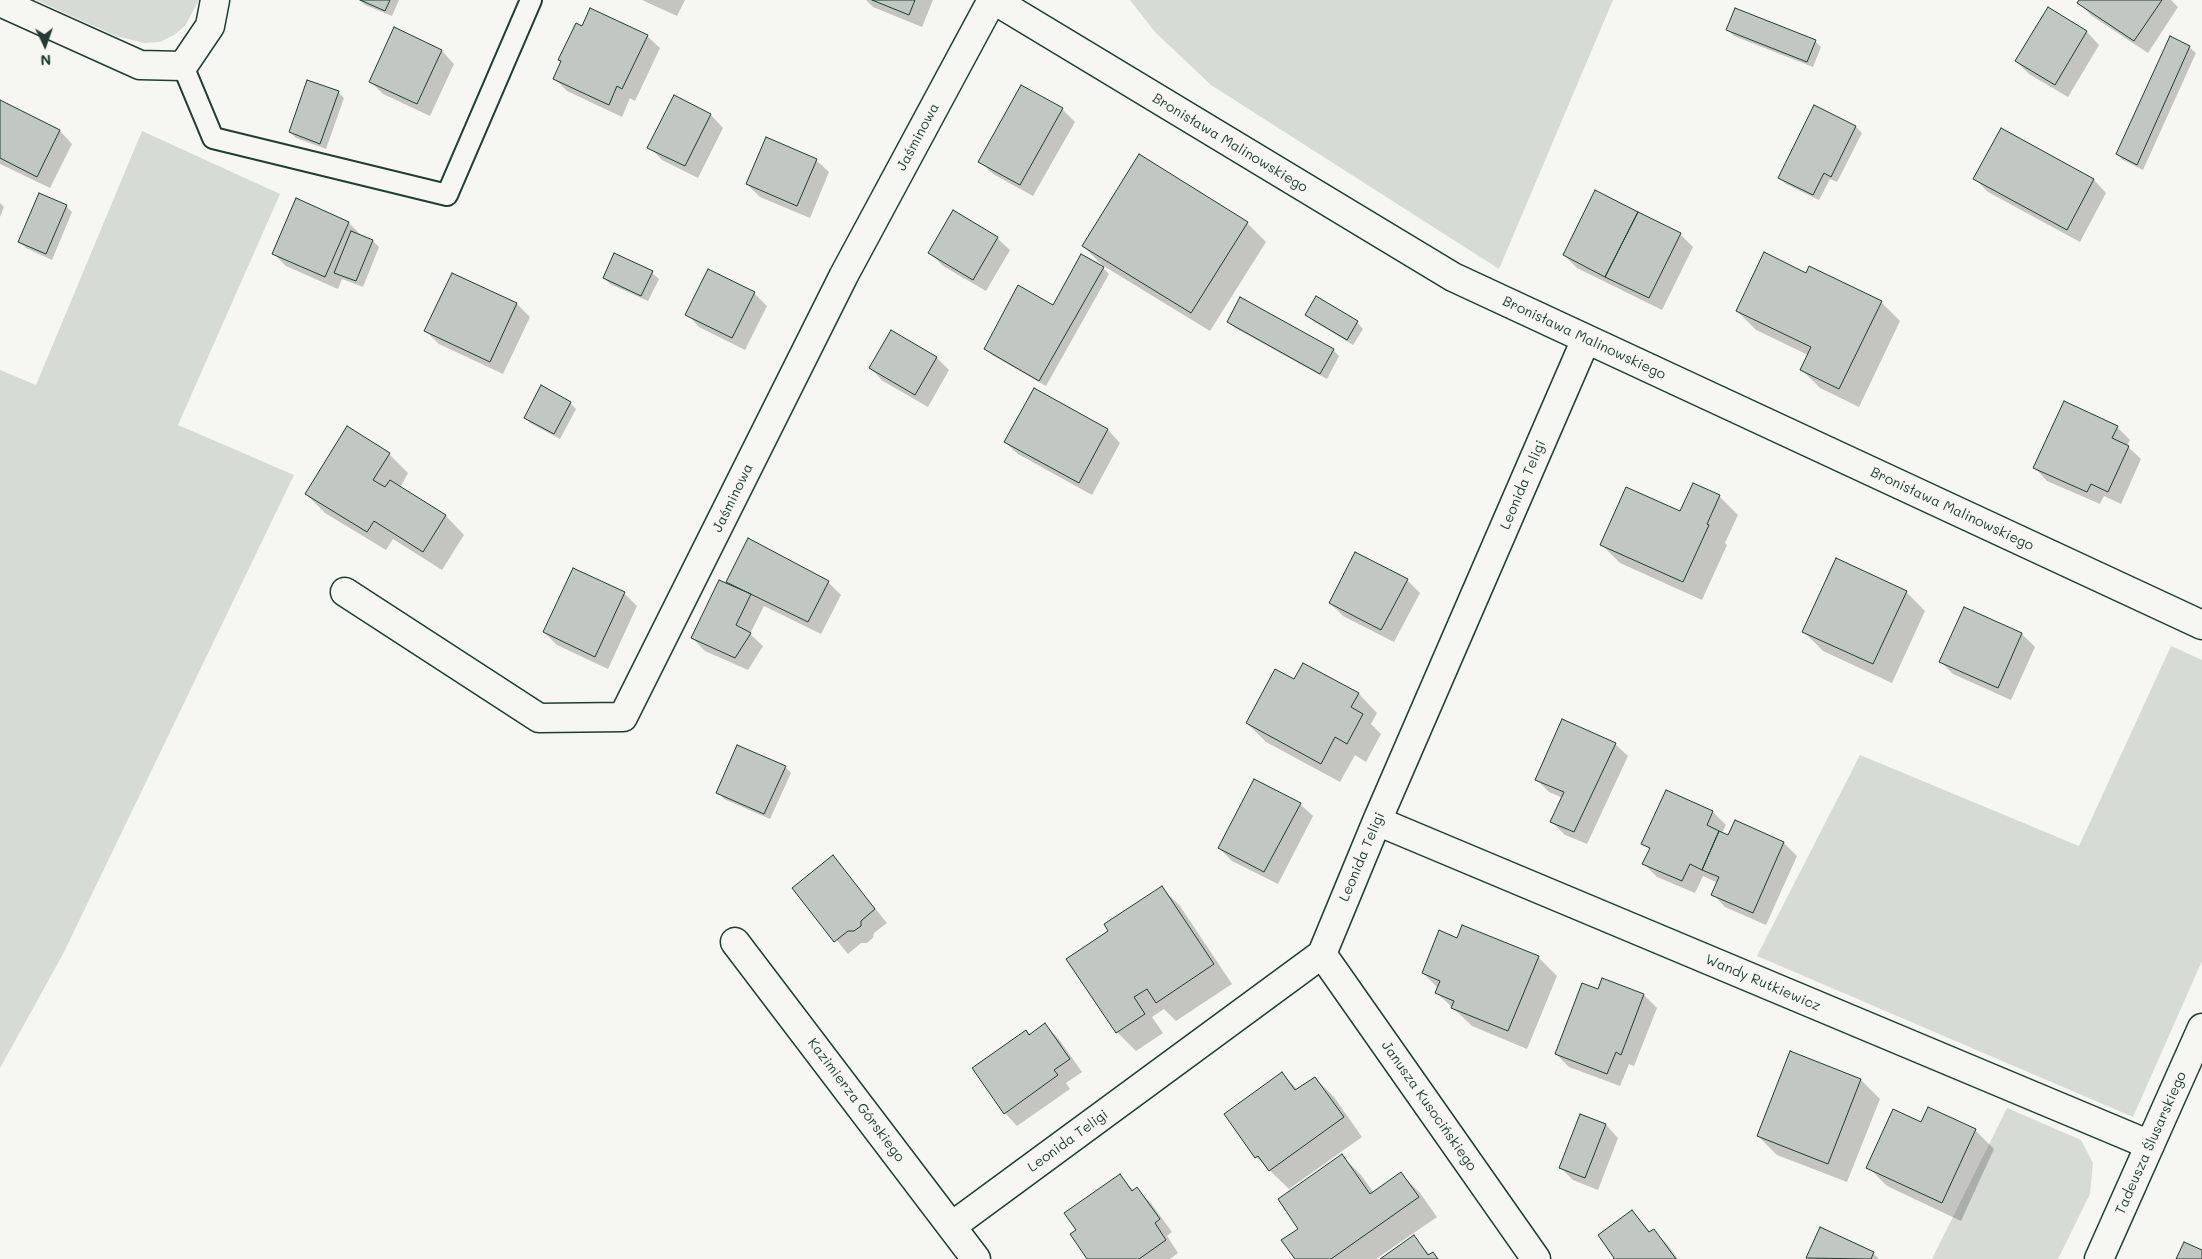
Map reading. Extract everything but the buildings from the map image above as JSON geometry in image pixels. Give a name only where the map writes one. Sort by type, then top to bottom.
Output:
[{"type":"street","points":[[0,2],[140,65],[183,66],[210,26],[215,0]]},
{"type":"street","name":"Bronisława Malinowskiego","points":[[993,0],[1453,277],[2202,625]]},
{"type":"street","name":"Jaśminowa","points":[[345,592],[538,718],[623,717],[844,274],[993,0]]},
{"type":"street","name":"Leonida Teligi","points":[[952,1226],[1322,954],[1377,821],[1586,339]]},
{"type":"street","name":"Wandy Rutkiewicz","points":[[1377,821],[2150,1145]]},
{"type":"street","name":"Kazimierza Górskiego","points":[[735,942],[976,1259]]},
{"type":"street","name":"Janusza Kusocińskiego","points":[[1322,954],[1536,1259]]},
{"type":"street","name":"Tadeusza Ślusarskiego","points":[[2099,1259],[2202,1028]]},
{"type":"lane","points":[[183,66],[213,138],[447,195],[531,0]]},
{"type":"shaded area","points":[[36,0],[199,0],[185,26],[174,35],[160,42],[144,43],[116,36]]},
{"type":"shaded area","points":[[1130,0],[1613,0],[1499,269],[1211,85],[1155,32]]},
{"type":"shaded area","points":[[142,131],[280,194],[178,425],[294,475],[63,954],[0,1068],[0,370],[36,385]]},
{"type":"shaded area","points":[[2171,646],[2202,660],[2202,961],[2133,1117],[1757,956],[1860,755],[2079,846]]},
{"type":"shaded area","points":[[2007,1108],[2081,1140],[2093,1163],[2090,1194],[2058,1259],[1932,1259]]}]
